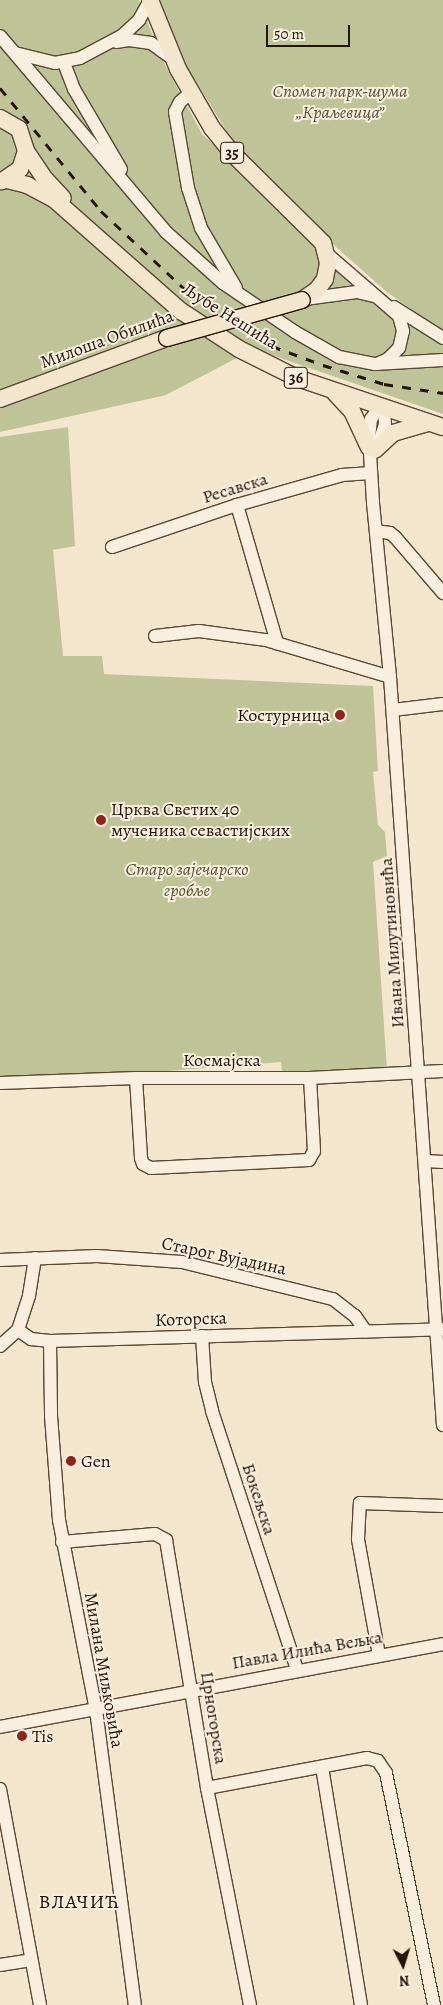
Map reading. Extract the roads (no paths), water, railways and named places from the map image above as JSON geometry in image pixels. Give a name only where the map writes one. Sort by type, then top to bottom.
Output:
[{"type":"main road","name":"35","points":[[150,0],[174,60],[190,93],[228,149],[318,236],[326,253]]},
{"type":"main road","name":"36","points":[[0,118],[19,129],[26,151],[45,179],[121,259]]},
{"type":"main road","name":"36","points":[[4,181],[21,167],[26,151]]},
{"type":"main road","name":"36","points":[[4,181],[27,184],[48,195],[121,259]]},
{"type":"main road","points":[[302,300],[317,290],[325,279],[326,253]]},
{"type":"main road","name":"Љубе Нешића","points":[[121,259],[182,312],[228,343],[283,372],[437,425]]},
{"type":"main road","name":"Милоша Обилића","points":[[4,396],[215,322],[302,300]]},
{"type":"main road","points":[[334,391],[352,411],[372,452],[393,433],[437,425]]},
{"type":"street","points":[[111,43],[139,20],[150,0]]},
{"type":"street","points":[[0,36],[181,248],[240,295],[328,352],[352,361],[375,364],[443,360]]},
{"type":"street","points":[[15,53],[42,61],[64,63],[111,43],[128,40],[145,41],[158,47],[174,60]]},
{"type":"street","points":[[64,63],[74,89],[139,200]]},
{"type":"street","points":[[190,93],[177,106],[175,120],[188,188],[208,241],[240,295]]},
{"type":"street","points":[[326,253],[386,302],[443,338]]},
{"type":"street","points":[[302,300],[357,292],[386,302],[399,316],[402,336],[392,356],[375,364]]},
{"type":"street","name":"Ивана Милутиновића","points":[[382,407],[385,425],[372,452],[371,473],[390,677],[440,1329],[443,1425]]},
{"type":"street","name":"Ресавска","points":[[112,547],[237,505],[342,475],[371,473]]},
{"type":"street","points":[[237,505],[277,643]]},
{"type":"street","points":[[376,531],[390,533],[396,537],[443,593]]},
{"type":"street","points":[[155,636],[199,631],[277,643],[390,677]]},
{"type":"street","points":[[392,710],[443,704]]},
{"type":"street","name":"Космајска","points":[[0,1083],[136,1078],[310,1078],[443,1071]]},
{"type":"street","points":[[136,1078],[141,1158],[143,1164],[151,1168],[306,1161],[312,1157],[310,1078]]},
{"type":"street","points":[[426,1161],[443,1162]]},
{"type":"street","name":"Старог Вујадина","points":[[0,1260],[136,1257],[182,1262],[333,1299],[355,1316],[366,1332]]},
{"type":"street","points":[[0,1346],[18,1330],[29,1296],[35,1258]]},
{"type":"street","name":"Которска","points":[[18,1330],[24,1337],[50,1341],[440,1329]]},
{"type":"street","name":"Бокељска","points":[[202,1336],[205,1382],[212,1411],[297,1670]]},
{"type":"street","name":"Милана Миљковића","points":[[50,1341],[52,1446],[62,1542],[96,1710],[135,2005]]},
{"type":"street","points":[[379,1655],[358,1539],[360,1504],[443,1506]]},
{"type":"street","name":"Црногорска","points":[[62,1542],[155,1534],[166,1540],[207,1788],[250,2005]]},
{"type":"street","name":"Павла Илића Вељка","points":[[0,1727],[96,1710],[192,1689],[443,1644]]},
{"type":"street","points":[[207,1788],[371,1758],[384,1767],[434,2005]]},
{"type":"street","points":[[322,1767],[361,2005]]},
{"type":"street","points":[[0,1789],[5,1844],[40,2005]]},
{"type":"street","points":[[0,1965],[30,1960]]},
{"type":"railway","points":[[0,88],[101,211],[192,296],[272,346],[323,365],[384,384],[443,393]]},
{"type":"place","name":"Костурница","points":[[340,715]]},
{"type":"place","name":"Црква Светих 40 мученика севастијских","points":[[101,820]]},
{"type":"place","name":"Gen","points":[[71,1461]]},
{"type":"place","name":"Tis","points":[[22,1736]]},
{"type":"district","name":"ВЛАЧИЋ","points":[[79,1901]]},
{"type":"park label","name":"Спомен парк-шума „Краљевица”","points":[[340,102]]},
{"type":"park label","name":"Старо зајечарско гробље","points":[[187,880]]}]
